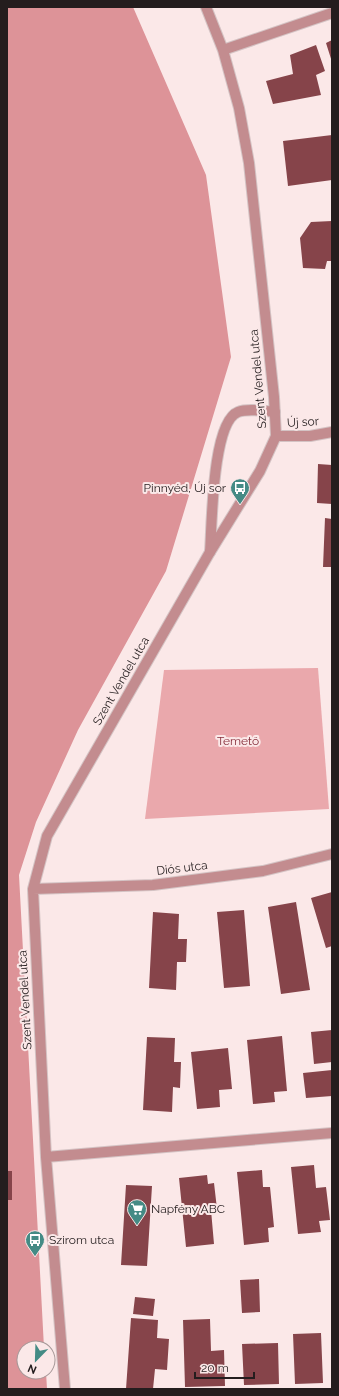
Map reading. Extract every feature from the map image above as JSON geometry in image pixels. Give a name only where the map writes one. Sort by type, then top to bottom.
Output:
[{"type":"street","name":"Szent Vendel utca","points":[[65,1389],[46,1158],[33,889],[48,836],[210,552],[260,471],[276,436],[275,412],[249,163],[239,108],[223,50],[206,7]]},
{"type":"street","points":[[223,50],[332,13]]},
{"type":"street","points":[[210,552],[217,459],[221,436],[227,421],[238,412],[254,410],[275,412]]},
{"type":"street","name":"Új sor","points":[[276,436],[310,436],[332,432]]},
{"type":"street","name":"Diós utca","points":[[33,889],[153,885],[263,871],[332,854]]},
{"type":"street","points":[[46,1158],[332,1133]]},
{"type":"green space","name":"Temető","points":[[318,668],[329,809],[145,819],[164,670]]},
{"type":"shaded area","points":[[7,7],[133,7],[206,175],[231,357],[166,571],[78,730],[36,822],[19,875],[44,1340],[16,1340],[16,1380],[46,1380],[47,1389],[7,1389]]},
{"type":"building","points":[[332,40],[332,62],[326,43]]},
{"type":"building","points":[[316,45],[325,71],[316,75],[321,95],[273,104],[266,81],[293,74],[290,55]]},
{"type":"building","points":[[332,135],[332,180],[288,186],[283,141]]},
{"type":"building","points":[[332,221],[332,261],[327,261],[325,269],[303,268],[300,238],[311,222]]},
{"type":"building","points":[[318,464],[332,465],[332,504],[317,503]]},
{"type":"building","points":[[325,518],[332,519],[332,567],[323,567]]},
{"type":"building","points":[[332,892],[332,946],[326,948],[311,898]]},
{"type":"building","points":[[296,902],[310,990],[281,994],[268,907]]},
{"type":"building","points":[[244,910],[250,986],[224,988],[217,912]]},
{"type":"building","points":[[153,912],[179,914],[178,939],[187,939],[186,962],[177,962],[176,990],[149,988]]},
{"type":"building","points":[[332,1030],[332,1062],[314,1064],[311,1032]]},
{"type":"building","points":[[282,1036],[287,1091],[274,1092],[275,1102],[253,1104],[247,1040]]},
{"type":"building","points":[[147,1037],[175,1038],[174,1062],[181,1062],[180,1088],[173,1087],[172,1112],[143,1110]]},
{"type":"building","points":[[228,1048],[232,1089],[219,1090],[220,1107],[197,1109],[191,1052]]},
{"type":"building","points":[[332,1070],[332,1096],[306,1098],[303,1073]]},
{"type":"building","points":[[314,1165],[316,1188],[326,1187],[330,1220],[319,1221],[321,1232],[298,1234],[291,1167]]},
{"type":"building","points":[[262,1170],[263,1187],[270,1187],[274,1227],[268,1228],[269,1242],[244,1245],[237,1172]]},
{"type":"building","points":[[7,1171],[12,1171],[12,1200],[7,1200]]},
{"type":"building","points":[[207,1175],[208,1184],[214,1183],[217,1209],[211,1210],[214,1244],[186,1247],[179,1178]]},
{"type":"building","name":"Napfény ABC","points":[[126,1185],[152,1186],[147,1266],[121,1265]]},
{"type":"building","points":[[259,1279],[260,1312],[242,1313],[240,1280]]},
{"type":"building","points":[[135,1297],[155,1299],[153,1316],[133,1314]]},
{"type":"building","points":[[131,1318],[158,1320],[157,1338],[169,1339],[167,1370],[155,1369],[153,1389],[126,1389]]},
{"type":"building","points":[[210,1319],[211,1351],[224,1350],[225,1386],[185,1387],[183,1320]]},
{"type":"building","points":[[321,1333],[323,1383],[295,1384],[293,1334]]},
{"type":"building","points":[[278,1343],[279,1384],[244,1385],[242,1344]]},
{"type":"place","name":"Pinnyéd, Új sor","points":[[240,505]]},
{"type":"place","name":"Napfény ABC","points":[[137,1226]]},
{"type":"place","name":"Szirom utca","points":[[35,1257]]}]
